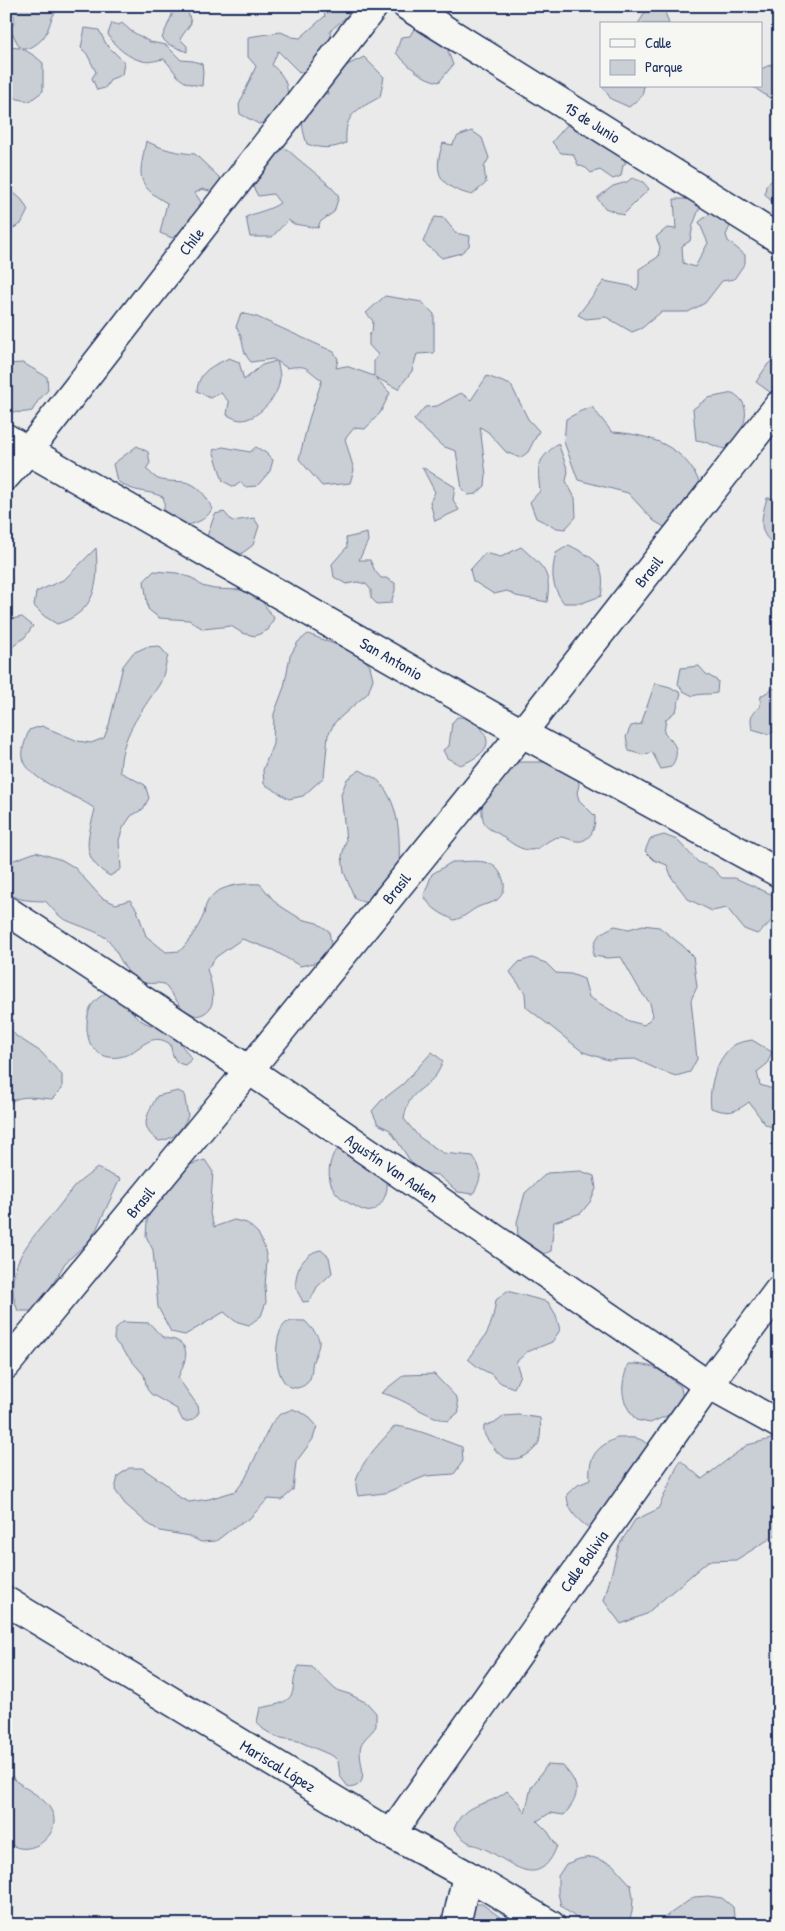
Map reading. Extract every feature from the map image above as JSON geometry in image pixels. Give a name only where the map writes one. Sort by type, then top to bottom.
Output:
[{"type":"street","name":"Chile","points":[[6,476],[17,444],[374,6]]},
{"type":"street","name":"15 de Junio","points":[[407,6],[779,238]]},
{"type":"street","name":"Brasil","points":[[6,1365],[249,1070],[522,733],[779,405]]},
{"type":"street","name":"San Antonio","points":[[17,444],[522,733],[779,873]]},
{"type":"street","name":"Agustín Van Aaken","points":[[6,910],[249,1070],[708,1385],[779,1424]]},
{"type":"street","name":"Calle Bolivia","points":[[391,1834],[708,1385],[779,1290]]},
{"type":"street","name":"Mariscal López","points":[[6,1601],[391,1834],[467,1875],[551,1925]]},
{"type":"street","points":[[456,1925],[467,1875]]},
{"type":"green space","points":[[6,6],[56,6],[59,8],[53,15],[46,34],[42,39],[30,48],[22,48],[43,63],[43,91],[30,101],[18,99],[6,93],[6,47],[20,48],[10,29],[14,23],[14,15],[6,13]]},
{"type":"green space","points":[[168,6],[190,6],[188,12],[191,23],[180,39],[187,46],[187,52],[168,44],[162,38],[172,15],[172,9]]},
{"type":"green space","points":[[322,6],[354,6],[355,9],[330,31],[332,43],[310,68],[300,73],[278,51],[272,65],[281,74],[286,83],[288,106],[269,121],[259,124],[240,114],[239,105],[256,66],[248,57],[248,37],[281,32],[300,38],[325,16]]},
{"type":"green space","points":[[649,6],[663,6],[668,22],[639,22]]},
{"type":"green space","points":[[112,23],[119,25],[122,23],[131,31],[150,42],[166,45],[181,60],[202,64],[202,86],[183,81],[164,59],[145,62],[133,58],[122,51],[110,39],[108,34]]},
{"type":"green space","points":[[416,25],[452,39],[448,51],[453,65],[439,82],[420,74],[396,53],[401,37],[410,36]]},
{"type":"green space","points":[[85,28],[99,30],[106,44],[124,62],[122,75],[111,79],[105,88],[97,90],[92,78],[96,72],[87,54],[81,48]]},
{"type":"green space","points":[[364,57],[384,77],[380,97],[359,109],[350,119],[347,125],[346,143],[327,148],[307,144],[302,121],[306,111],[321,92],[328,94],[327,89],[339,69]]},
{"type":"green space","points":[[779,61],[779,101],[774,101],[755,88],[762,88],[762,69]]},
{"type":"green space","points":[[603,88],[644,88],[642,96],[629,107],[611,99]]},
{"type":"green space","points":[[567,125],[587,125],[616,148],[626,163],[623,165],[621,176],[613,179],[600,170],[591,173],[586,168],[578,165],[573,154],[561,153],[552,142]]},
{"type":"green space","points":[[472,131],[482,138],[489,158],[484,167],[486,183],[472,195],[452,188],[446,183],[441,178],[438,163],[443,143],[452,145],[458,136]]},
{"type":"green space","points":[[146,141],[170,150],[195,154],[226,184],[213,192],[202,189],[195,193],[201,202],[187,232],[172,238],[160,233],[167,203],[149,190],[144,184],[142,177],[141,170]]},
{"type":"green space","points":[[281,146],[319,176],[339,196],[334,212],[320,222],[318,228],[294,224],[288,220],[272,237],[250,237],[246,217],[280,203],[273,194],[258,196],[251,183]]},
{"type":"green space","points":[[632,178],[643,182],[649,189],[623,215],[605,208],[597,198],[613,186],[627,182]]},
{"type":"green space","points":[[774,179],[779,180],[779,210],[765,194],[766,185]]},
{"type":"green space","points":[[12,191],[22,200],[28,210],[21,224],[6,232],[6,192]]},
{"type":"green space","points":[[674,199],[703,199],[693,225],[690,241],[682,246],[683,263],[695,267],[708,243],[699,222],[712,212],[731,224],[726,235],[728,241],[745,255],[745,263],[734,279],[722,281],[705,303],[688,312],[661,312],[642,328],[632,332],[606,317],[586,319],[578,315],[604,281],[630,286],[637,290],[639,269],[658,257],[660,247],[656,237],[667,228],[676,229]]},
{"type":"green space","points":[[435,217],[444,218],[455,233],[470,236],[469,246],[461,253],[442,258],[423,242]]},
{"type":"green space","points":[[385,296],[422,302],[434,314],[434,353],[417,354],[412,371],[398,389],[375,377],[390,393],[380,413],[365,429],[354,428],[345,439],[354,470],[350,483],[322,486],[299,459],[309,419],[322,380],[306,368],[287,368],[277,361],[280,381],[274,396],[260,412],[248,419],[236,419],[227,415],[229,402],[221,393],[210,398],[197,391],[198,384],[204,373],[212,366],[229,358],[239,362],[244,380],[262,365],[276,361],[273,359],[251,362],[247,357],[241,336],[236,327],[241,313],[257,317],[334,352],[338,359],[336,368],[346,366],[374,376],[374,361],[378,355],[369,345],[369,335],[372,332],[373,321],[366,313]]},
{"type":"green space","points":[[779,355],[779,391],[774,395],[756,382],[768,364]]},
{"type":"green space","points":[[23,363],[47,377],[48,390],[32,411],[13,412],[6,410],[6,364]]},
{"type":"green space","points":[[487,376],[511,385],[528,419],[539,431],[528,452],[520,458],[506,452],[488,432],[480,427],[486,475],[485,486],[476,494],[468,495],[462,489],[456,451],[442,446],[414,420],[425,407],[437,406],[461,393],[471,400]]},
{"type":"green space","points":[[733,393],[742,401],[745,407],[745,420],[732,444],[728,449],[724,449],[696,440],[693,409],[708,398]]},
{"type":"green space","points":[[592,407],[612,432],[640,436],[665,445],[676,452],[694,471],[700,484],[668,529],[654,521],[628,493],[578,480],[564,442],[566,419]]},
{"type":"green space","points":[[558,443],[568,471],[566,481],[575,498],[576,517],[565,529],[557,528],[536,518],[530,502],[540,491],[539,469],[542,459]]},
{"type":"green space","points":[[137,446],[148,452],[150,463],[146,469],[158,479],[190,483],[202,492],[212,509],[206,517],[182,527],[166,515],[163,497],[129,488],[117,481],[113,464]]},
{"type":"green space","points":[[223,447],[250,452],[256,447],[273,460],[270,471],[257,486],[245,487],[241,482],[234,487],[223,481],[213,450]]},
{"type":"green space","points":[[422,467],[455,487],[453,500],[459,510],[435,521],[430,502],[435,492]]},
{"type":"green space","points":[[767,498],[779,499],[779,547],[767,537],[762,526]]},
{"type":"green space","points":[[224,512],[232,521],[254,518],[259,526],[253,545],[241,554],[217,545],[207,536],[215,514]]},
{"type":"green space","points":[[367,533],[368,541],[359,560],[370,560],[381,578],[386,578],[395,583],[391,603],[377,604],[371,598],[371,590],[366,584],[357,582],[346,584],[334,577],[332,564],[347,547],[346,538]]},
{"type":"green space","points":[[569,545],[586,554],[597,563],[602,576],[601,596],[582,603],[564,603],[560,597],[553,579],[554,560],[556,553]]},
{"type":"green space","points":[[521,547],[540,565],[547,576],[547,602],[516,596],[507,591],[494,594],[473,581],[470,570],[485,553],[501,557]]},
{"type":"green space","points":[[96,548],[97,573],[92,595],[87,604],[70,619],[57,624],[44,616],[34,606],[36,592],[65,579]]},
{"type":"green space","points":[[154,571],[177,573],[192,578],[202,586],[214,589],[244,590],[258,596],[274,618],[268,630],[255,636],[242,633],[231,626],[203,629],[189,620],[159,618],[148,609],[144,581]]},
{"type":"green space","points":[[22,617],[33,626],[25,637],[6,652],[6,620]]},
{"type":"green space","points":[[308,634],[360,654],[370,666],[373,679],[368,693],[335,722],[328,735],[324,777],[303,796],[289,799],[264,784],[263,770],[273,744],[274,714],[284,687],[290,656],[298,642]]},
{"type":"green space","points":[[159,646],[168,656],[163,675],[159,685],[128,736],[121,759],[120,772],[145,785],[149,798],[143,809],[131,816],[123,828],[119,840],[121,869],[110,876],[94,862],[88,847],[88,838],[95,809],[36,776],[24,761],[24,746],[29,730],[42,726],[78,741],[91,743],[104,738],[109,725],[123,666],[133,653],[146,647]]},
{"type":"green space","points":[[699,666],[706,674],[718,681],[717,693],[693,696],[683,691],[678,684],[681,668]]},
{"type":"green space","points":[[655,683],[670,687],[681,693],[676,711],[666,719],[664,733],[672,741],[676,749],[676,757],[671,767],[661,769],[652,752],[643,755],[629,751],[626,737],[631,726],[641,724]]},
{"type":"green space","points":[[774,688],[779,692],[776,703],[779,704],[779,729],[769,734],[752,729],[752,716],[754,711],[760,707],[761,696]]},
{"type":"green space","points":[[457,717],[473,718],[487,739],[486,746],[481,753],[460,765],[447,758],[443,750],[449,746],[452,723]]},
{"type":"green space","points":[[515,762],[561,762],[578,778],[577,793],[579,800],[595,816],[594,829],[589,837],[579,841],[560,837],[552,839],[533,850],[529,850],[517,846],[486,826],[482,814],[484,796],[496,780]]},
{"type":"green space","points":[[360,770],[378,780],[389,795],[397,818],[399,842],[399,878],[369,904],[355,899],[344,872],[342,856],[346,840],[341,794],[347,779]]},
{"type":"green space","points":[[664,835],[677,840],[698,862],[712,868],[722,878],[735,878],[773,895],[775,913],[771,921],[757,934],[744,929],[727,908],[712,911],[688,899],[672,878],[667,865],[654,860],[645,851],[650,839]]},
{"type":"green space","points":[[36,852],[62,860],[74,867],[102,898],[116,904],[130,900],[137,910],[146,936],[166,952],[180,951],[184,947],[194,934],[207,903],[216,892],[230,886],[246,884],[260,884],[277,904],[301,919],[317,923],[329,931],[331,944],[326,957],[314,963],[300,966],[273,950],[242,939],[216,957],[207,969],[213,997],[212,1004],[204,1014],[196,1016],[183,1009],[164,984],[145,983],[135,978],[125,967],[106,938],[61,917],[45,901],[24,900],[12,895],[7,884],[6,863]]},
{"type":"green space","points":[[477,861],[491,864],[501,874],[504,890],[497,900],[478,907],[454,920],[436,910],[429,904],[424,895],[432,874],[452,862]]},
{"type":"green space","points":[[643,925],[659,927],[693,956],[697,987],[691,1000],[697,1059],[690,1072],[676,1076],[635,1059],[608,1060],[583,1052],[526,1007],[525,993],[510,972],[519,962],[532,958],[546,963],[556,973],[571,974],[584,979],[589,997],[629,1021],[644,1025],[653,1016],[650,1003],[641,992],[621,957],[593,956],[594,944],[605,931],[615,926],[629,929]]},
{"type":"green space","points":[[108,992],[126,1001],[131,1010],[142,1021],[160,1028],[174,1037],[192,1059],[185,1065],[181,1064],[174,1058],[170,1044],[159,1039],[150,1041],[121,1057],[104,1056],[95,1050],[89,1041],[87,1019],[92,1005]]},
{"type":"green space","points":[[6,1024],[16,1036],[41,1052],[62,1075],[62,1089],[52,1099],[21,1098],[6,1106]]},
{"type":"green space","points":[[752,1040],[772,1052],[767,1064],[757,1072],[760,1085],[779,1091],[779,1131],[765,1124],[749,1102],[727,1112],[711,1108],[711,1091],[715,1072],[719,1064],[729,1049],[736,1044]]},
{"type":"green space","points":[[432,1052],[443,1061],[436,1075],[412,1097],[404,1119],[419,1137],[443,1153],[473,1156],[480,1170],[480,1179],[473,1194],[458,1192],[438,1175],[424,1173],[413,1165],[390,1130],[378,1124],[372,1111],[381,1101],[403,1084]]},
{"type":"green space","points":[[178,1091],[184,1094],[188,1116],[177,1133],[159,1141],[148,1131],[146,1120],[148,1114],[157,1096]]},
{"type":"green space","points":[[346,1144],[385,1173],[386,1192],[383,1200],[374,1210],[365,1211],[349,1203],[338,1195],[331,1185],[329,1172],[332,1157],[334,1153]]},
{"type":"green space","points":[[205,1160],[213,1172],[210,1214],[214,1227],[234,1220],[247,1223],[258,1233],[264,1246],[267,1260],[266,1302],[261,1316],[249,1325],[235,1321],[224,1312],[185,1335],[171,1332],[158,1307],[153,1250],[146,1236],[147,1221],[158,1191],[176,1169]]},
{"type":"green space","points":[[97,1168],[120,1179],[96,1230],[88,1242],[65,1263],[51,1287],[47,1301],[34,1311],[18,1311],[13,1296],[13,1282],[21,1256],[37,1232],[73,1188]]},
{"type":"green space","points":[[581,1171],[594,1176],[596,1189],[590,1202],[581,1213],[554,1222],[551,1251],[537,1257],[523,1249],[518,1237],[517,1222],[525,1193],[547,1173]]},
{"type":"green space","points":[[321,1250],[329,1257],[332,1273],[317,1287],[310,1301],[303,1302],[296,1287],[299,1269],[310,1254]]},
{"type":"green space","points":[[507,1291],[548,1302],[556,1315],[560,1330],[552,1342],[527,1352],[516,1362],[520,1375],[514,1388],[501,1383],[468,1359],[488,1331],[496,1300]]},
{"type":"green space","points":[[305,1321],[319,1339],[319,1343],[309,1381],[297,1388],[289,1386],[283,1380],[279,1371],[277,1360],[278,1338],[281,1329],[286,1323]]},
{"type":"green space","points":[[123,1322],[149,1323],[163,1337],[175,1340],[184,1347],[186,1357],[178,1378],[198,1406],[199,1412],[193,1420],[183,1421],[177,1409],[151,1394],[147,1389],[144,1375],[114,1340],[116,1330]]},
{"type":"green space","points":[[628,1364],[645,1365],[657,1369],[681,1387],[683,1400],[676,1412],[650,1423],[636,1420],[624,1400],[623,1394]]},
{"type":"green space","points":[[434,1374],[457,1398],[459,1412],[448,1421],[430,1415],[390,1395],[381,1393],[404,1375]]},
{"type":"green space","points":[[293,1409],[307,1415],[317,1426],[313,1439],[296,1462],[293,1490],[282,1500],[268,1499],[249,1519],[237,1525],[216,1541],[201,1542],[189,1536],[160,1531],[147,1523],[125,1504],[115,1490],[118,1476],[129,1468],[142,1468],[167,1485],[177,1496],[189,1502],[209,1499],[236,1491],[245,1479],[271,1424],[280,1414]]},
{"type":"green space","points":[[518,1415],[540,1418],[541,1430],[539,1442],[532,1451],[523,1457],[512,1459],[499,1453],[484,1434],[484,1426],[498,1421],[504,1416]]},
{"type":"green space","points":[[395,1426],[420,1432],[462,1447],[463,1461],[454,1474],[426,1476],[385,1493],[358,1496],[356,1484],[360,1469]]},
{"type":"green space","points":[[779,1437],[779,1533],[736,1560],[708,1561],[646,1614],[621,1624],[604,1601],[619,1545],[635,1520],[658,1509],[680,1460],[702,1479],[747,1445]]},
{"type":"green space","points":[[617,1438],[642,1440],[654,1452],[591,1529],[571,1510],[567,1494],[578,1485],[590,1480],[590,1465],[595,1454],[604,1445]]},
{"type":"green space","points":[[299,1666],[312,1667],[336,1690],[367,1703],[376,1713],[376,1726],[361,1745],[362,1777],[361,1782],[356,1786],[349,1788],[340,1776],[338,1761],[333,1756],[298,1741],[276,1737],[263,1729],[257,1722],[260,1708],[280,1704],[291,1695]]},
{"type":"green space","points":[[6,1761],[13,1778],[41,1798],[53,1814],[54,1823],[51,1832],[46,1839],[30,1848],[13,1846],[6,1840]]},
{"type":"green space","points":[[547,1765],[563,1766],[573,1779],[576,1796],[564,1815],[550,1813],[537,1821],[548,1832],[557,1846],[543,1867],[535,1871],[518,1868],[467,1841],[454,1829],[464,1813],[499,1797],[507,1791],[518,1802],[525,1813],[531,1788]]},
{"type":"green space","points":[[592,1857],[612,1864],[631,1885],[633,1898],[632,1912],[628,1925],[585,1925],[561,1906],[558,1893],[558,1876],[566,1864]]},
{"type":"green space","points":[[694,1897],[722,1898],[733,1907],[735,1925],[660,1925],[661,1920]]},
{"type":"green space","points":[[475,1904],[482,1904],[508,1923],[523,1925],[469,1925],[470,1908]]}]
